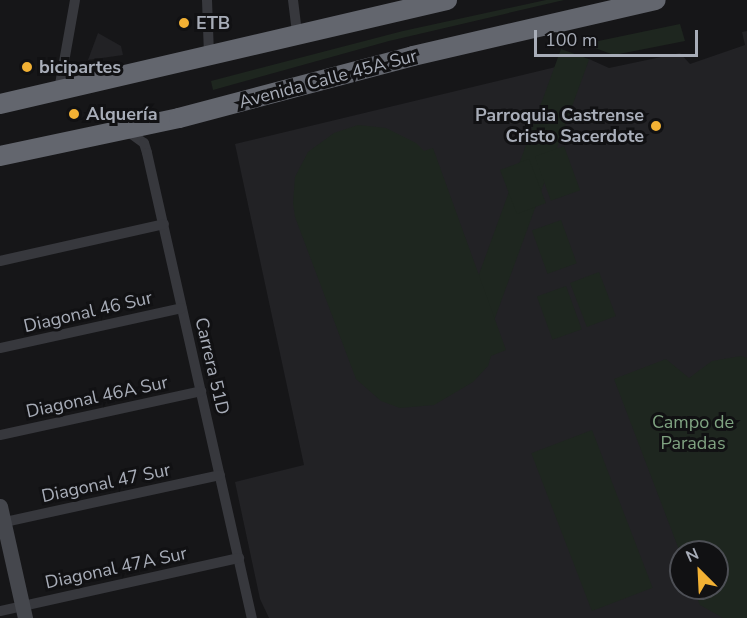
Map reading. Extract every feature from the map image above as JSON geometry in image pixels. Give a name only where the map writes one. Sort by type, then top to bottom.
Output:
[{"type":"highway","points":[[0,104],[297,35],[405,5],[447,0]]},
{"type":"highway","name":"Avenida Calle 45A Sur","points":[[0,156],[238,104],[413,56],[656,0]]},
{"type":"street","points":[[59,90],[75,0]]},
{"type":"street","points":[[207,0],[209,55]]},
{"type":"street","points":[[293,0],[297,35]]},
{"type":"street","name":"Carrera 51D","points":[[126,130],[144,143],[252,618]]},
{"type":"street","points":[[0,261],[164,224]]},
{"type":"street","name":"Diagonal 46 Sur","points":[[0,348],[182,308]]},
{"type":"street","name":"Diagonal 46A Sur","points":[[0,435],[201,391]]},
{"type":"street","name":"Diagonal 47 Sur","points":[[2,523],[220,475]]},
{"type":"street","points":[[0,506],[23,612]]},
{"type":"street","name":"Diagonal 47A Sur","points":[[0,611],[23,612],[239,558]]},
{"type":"shaded area","points":[[747,31],[747,618],[269,618],[260,599],[235,482],[304,465],[235,144],[589,59],[609,68],[680,53],[690,64],[745,45],[742,32]]},
{"type":"shaded area","points":[[98,33],[121,46],[123,55],[88,60]]},
{"type":"green space","points":[[546,0],[564,0],[389,41],[213,90],[211,81],[403,31]]},
{"type":"green space","points":[[680,24],[685,41],[614,55],[584,44]]},
{"type":"green space","points":[[561,49],[589,59],[474,377],[445,367]]},
{"type":"green space","points":[[358,125],[386,128],[416,143],[424,151],[433,148],[506,350],[491,356],[488,366],[473,382],[434,405],[400,408],[381,401],[356,379],[295,217],[293,203],[295,177],[308,152],[334,133]]},
{"type":"green space","points":[[564,146],[580,190],[551,201],[535,157]]},
{"type":"green space","points":[[529,159],[546,203],[517,214],[500,170]]},
{"type":"green space","points":[[561,220],[577,263],[548,274],[532,231]]},
{"type":"green space","points":[[599,272],[616,316],[587,327],[570,283]]},
{"type":"green space","points":[[566,286],[582,329],[553,340],[537,297]]},
{"type":"green space","name":"Campo de Paradas","points":[[741,356],[747,358],[747,618],[723,618],[700,605],[698,600],[729,600],[729,540],[675,540],[614,379],[666,359],[689,378],[712,361]]},
{"type":"green space","points":[[592,430],[653,588],[592,611],[531,453]]},
{"type":"place","name":"ETB","points":[[184,23]]},
{"type":"place","name":"bicipartes","points":[[27,67]]},
{"type":"place","name":"Alquería","points":[[74,114]]},
{"type":"place","name":"Parroquia Castrense Cristo Sacerdote","points":[[656,126]]}]
